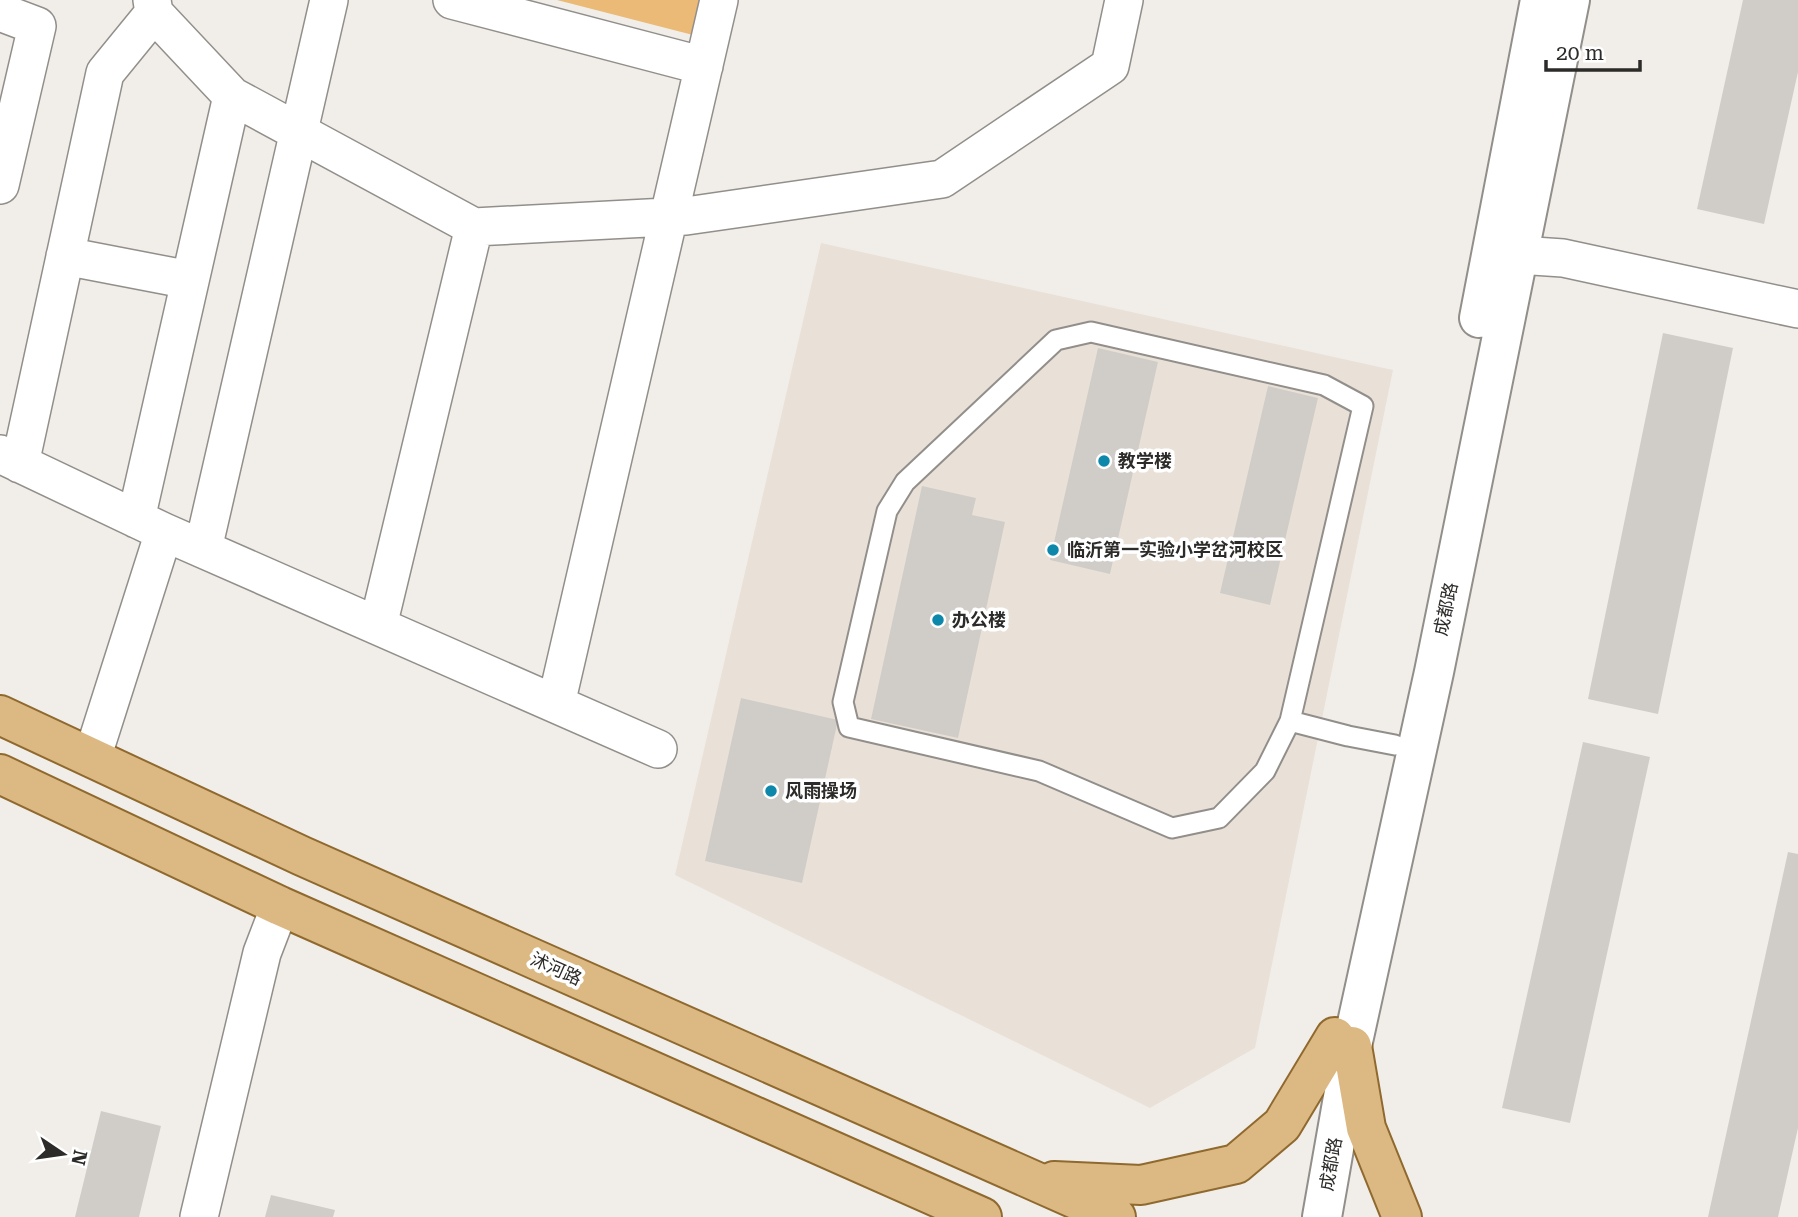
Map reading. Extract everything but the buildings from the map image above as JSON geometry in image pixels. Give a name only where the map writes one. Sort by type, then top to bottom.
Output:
[{"type":"main road","name":"沭河路","points":[[0,715],[302,856],[1116,1217]]},
{"type":"main road","points":[[0,774],[279,905],[982,1217]]},
{"type":"main road","points":[[1032,1180],[1141,1185],[1236,1164],[1282,1125],[1344,1042]]},
{"type":"main road","points":[[1344,1042],[1366,1128],[1402,1217]]},
{"type":"street","points":[[203,549],[329,0]]},
{"type":"street","points":[[452,0],[704,66]]},
{"type":"street","points":[[556,704],[719,0]]},
{"type":"street","points":[[658,749],[203,549],[10,459],[65,256],[105,72],[153,7],[232,96],[474,227],[686,216],[942,178],[1110,66],[1124,0]]},
{"type":"street","name":"成都路","points":[[1322,1217],[1344,1042],[1395,744],[1540,0]]},
{"type":"street","name":"成都路","points":[[1296,1217],[1344,1042],[1433,672],[1570,0]]},
{"type":"street","points":[[0,12],[37,26],[0,185]]},
{"type":"street","points":[[92,758],[150,525],[190,280],[232,96]]},
{"type":"street","points":[[378,626],[474,227]]},
{"type":"street","points":[[1518,255],[1563,258],[1798,309]]},
{"type":"street","points":[[65,256],[190,280]]},
{"type":"street","points":[[199,1217],[261,953],[279,905]]},
{"type":"lane","points":[[1091,332],[1324,385],[1363,406],[1290,721],[1265,771],[1219,818],[1172,828],[1039,771],[849,727],[843,702],[887,511],[905,482],[1056,340],[1091,332]]},
{"type":"lane","points":[[1290,721],[1348,736],[1395,744]]},
{"type":"shaded area","points":[[557,0],[701,0],[693,35]]},
{"type":"shaded area","name":"临沂第一实验小学岔河校区","points":[[821,243],[1393,370],[1255,1048],[1150,1108],[675,875]]},
{"type":"place","name":"教学楼","points":[[1104,461]]},
{"type":"place","name":"临沂第一实验小学岔河校区","points":[[1053,550]]},
{"type":"place","name":"办公楼","points":[[938,620]]},
{"type":"place","name":"风雨操场","points":[[771,791]]}]
